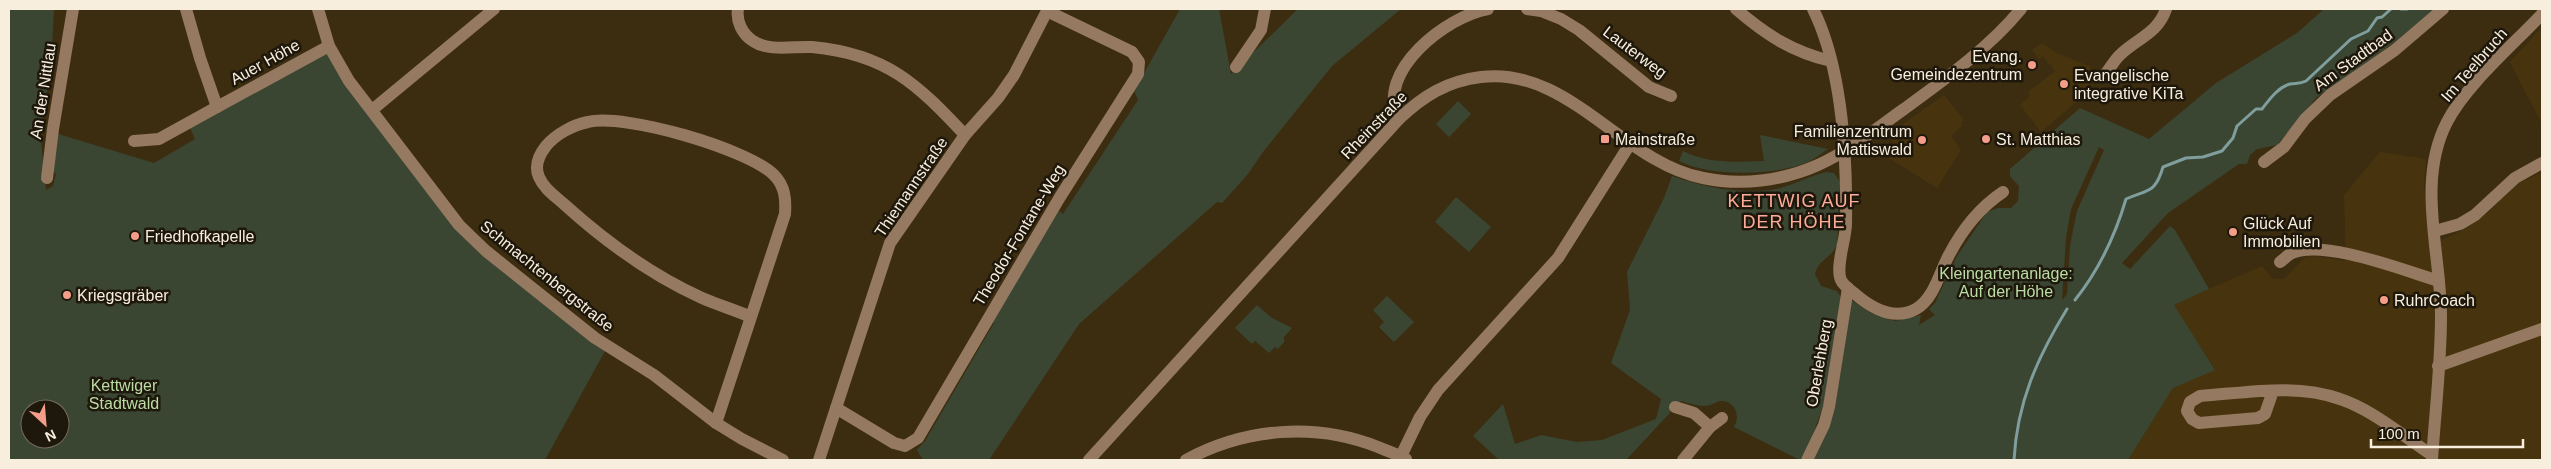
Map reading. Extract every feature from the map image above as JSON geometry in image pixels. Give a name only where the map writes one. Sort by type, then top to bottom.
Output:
[{"type":"street","name":"An der Nittlau","points":[[47,178],[52,129],[73,9]]},
{"type":"street","name":"Auer Höhe","points":[[186,9],[217,107]]},
{"type":"street","name":"Schmachtenbergstraße","points":[[318,9],[329,46],[349,81],[459,225],[486,251],[595,338],[654,375],[716,422],[742,439],[783,460]]},
{"type":"street","points":[[372,110],[494,9]]},
{"type":"street","points":[[738,9],[739,25],[744,33],[752,41],[764,46],[811,47],[847,52],[877,62],[904,76],[929,97],[965,135]]},
{"type":"street","points":[[1236,67],[1261,30],[1265,9]]},
{"type":"street","points":[[1399,119],[1394,111],[1393,99],[1395,90],[1406,66],[1419,48],[1433,34],[1453,21],[1476,11],[1488,9]]},
{"type":"street","name":"Lauterweg","points":[[1527,9],[1541,11],[1561,19],[1580,30],[1649,87],[1671,96]]},
{"type":"street","points":[[1736,9],[1760,30],[1786,46],[1806,55],[1831,61]]},
{"type":"street","points":[[1812,9],[1828,44],[1844,151],[1846,230],[1834,272],[1848,288],[1869,306],[1885,312],[1898,314],[1916,309],[1928,297],[1950,253],[1975,215],[1983,205],[2002,192]]},
{"type":"street","name":"Rheinstraße","points":[[1089,460],[1399,119],[1427,95],[1453,82],[1485,76],[1510,77],[1538,84],[1558,93],[1630,144],[1678,169],[1702,178],[1727,181],[1770,180],[1817,165],[1844,151],[1948,76],[2021,9]]},
{"type":"street","points":[[2106,73],[2120,54],[2147,36],[2159,24],[2166,9]]},
{"type":"street","name":"Am Stadtbad","points":[[2264,162],[2284,147],[2305,119],[2330,95],[2395,50],[2443,9]]},
{"type":"street","name":"Thiemannstraße","points":[[819,460],[890,243],[965,135],[998,98],[1014,75],[1047,10]]},
{"type":"street","name":"Theodor-Fontane-Weg","points":[[836,408],[894,443],[905,446],[918,438],[1060,196],[1138,74],[1139,62],[1132,52],[1047,10]]},
{"type":"street","name":"Im Teelbruch","points":[[2432,457],[2441,317],[2431,187],[2437,148],[2447,121],[2468,92],[2542,14]]},
{"type":"street","name":"Auer Höhe","points":[[134,141],[159,139],[329,46]]},
{"type":"street","points":[[716,422],[751,317],[785,214],[786,200],[783,188],[775,176],[765,168],[729,151],[692,138],[644,126],[611,121],[589,122],[569,129],[553,138],[540,153],[536,164],[538,176],[546,188],[586,224],[656,274],[702,298],[751,317]]},
{"type":"street","points":[[1186,460],[1223,443],[1250,435],[1296,431],[1334,434],[1367,443],[1404,458],[1420,416],[1438,390],[1539,281],[1572,239],[1630,144]]},
{"type":"street","points":[[2435,231],[2460,224],[2475,215],[2515,178],[2542,163]]},
{"type":"street","points":[[2280,262],[2292,253],[2307,250],[2343,252],[2439,281]]},
{"type":"street","name":"Oberlehberg","points":[[1807,460],[1824,425],[1829,407],[1848,288]]},
{"type":"street","points":[[2438,366],[2542,329]]},
{"type":"street","name":"Im Teelbruch","points":[[2273,392],[2265,414],[2258,418],[2200,423],[2192,419],[2187,411],[2190,402],[2200,396],[2273,392],[2316,392],[2342,399],[2371,414],[2432,457]]},
{"type":"street","points":[[1674,407],[1694,413],[1710,427]]},
{"type":"street","points":[[1687,459],[1710,427],[1722,418]]},
{"type":"shaded area","points":[[2542,27],[2542,124],[2510,62]]},
{"type":"shaded area","name":"Evangelische integrative KiTa","points":[[2042,43],[2057,53],[2091,67],[2091,80],[2084,95],[2041,132],[2020,105],[2030,96],[2028,92],[2055,71],[2043,56],[2039,59],[2032,50]]},
{"type":"shaded area","name":"Familienzentrum Mattiswald","points":[[1944,95],[1964,120],[1961,123],[1962,126],[1951,136],[1961,150],[1937,188],[1889,158],[1893,143],[1889,134]]},
{"type":"shaded area","points":[[2380,152],[2426,159],[2424,187],[2430,246],[2467,228],[2490,211],[2513,186],[2542,172],[2542,460],[2128,460],[2173,388],[2215,369],[2173,305],[2262,266],[2273,279],[2284,279],[2304,258],[2314,256],[2346,261],[2344,195]]},
{"type":"green space","name":"Kettwiger Stadtwald","points":[[9,9],[54,9],[51,67],[40,132],[46,190],[53,186],[56,174],[53,171],[58,134],[154,163],[195,139],[190,128],[327,50],[455,226],[605,351],[545,460],[9,460]]},
{"type":"green space","points":[[1180,9],[1219,9],[1231,74],[1298,9],[1401,9],[1332,66],[1263,152],[1248,174],[1222,203],[1217,202],[1079,324],[989,460],[923,460],[917,450],[925,441],[994,323],[991,321],[1059,211],[1063,214],[1138,100],[1134,91]]},
{"type":"green space","name":"Kleingartenanlage: Auf der Höhe","points":[[2324,9],[2435,9],[2395,42],[2316,98],[2277,145],[2257,149],[2250,155],[2247,164],[2239,164],[2168,213],[2122,263],[2130,269],[2170,226],[2175,230],[2209,289],[2174,305],[2215,370],[2173,388],[2128,460],[1811,460],[1851,300],[1871,313],[1895,321],[1921,315],[1919,325],[1935,315],[1929,309],[1935,303],[1957,256],[1987,212],[1998,208],[2011,208],[2018,201],[2019,186],[2010,176],[2010,169],[2080,108],[2149,139],[2216,83],[2297,33]],"holes":[[[2099,147],[2104,150],[2077,211],[2070,246],[2067,294],[2062,300],[2066,238],[2071,209]]]},
{"type":"green space","points":[[1458,101],[1471,114],[1449,137],[1436,124]]},
{"type":"green space","points":[[1760,135],[1828,149],[1816,158],[1795,167],[1761,172],[1743,173],[1708,170],[1679,161],[1683,151],[1713,160],[1733,162],[1764,161]]},
{"type":"green space","points":[[1827,172],[1834,173],[1840,182],[1837,245],[1819,265],[1815,274],[1821,286],[1837,291],[1842,299],[1825,401],[1812,437],[1800,460],[1734,427],[1737,414],[1733,406],[1725,401],[1705,406],[1681,401],[1626,460],[1499,460],[1473,436],[1503,404],[1515,444],[1541,435],[1577,442],[1602,440],[1656,419],[1661,399],[1611,363],[1630,310],[1627,272],[1664,198],[1672,176],[1721,189],[1758,191],[1778,189]]},
{"type":"green space","points":[[1456,197],[1491,227],[1469,252],[1435,222]]},
{"type":"green space","points":[[1387,296],[1414,322],[1394,342],[1379,327],[1384,322],[1373,310]]},
{"type":"green space","points":[[1257,305],[1272,318],[1292,328],[1284,337],[1284,342],[1278,349],[1275,347],[1269,353],[1255,341],[1252,344],[1235,328]]},
{"type":"waterway","points":[[2075,300],[2092,277],[2105,252],[2117,226],[2126,199],[2145,192],[2154,186],[2163,167],[2186,158],[2203,157],[2222,151],[2233,138],[2237,126],[2256,109],[2262,109],[2274,94],[2282,88],[2290,84],[2306,81],[2351,39],[2368,31],[2377,18],[2382,17],[2391,9]]},
{"type":"waterway","points":[[2401,9],[2407,9]]},
{"type":"waterway","points":[[2014,460],[2019,419],[2030,381],[2046,345],[2067,309]]},
{"type":"place","name":"Evang. Gemeindezentrum","points":[[2032,65]]},
{"type":"place","name":"Evangelische integrative KiTa","points":[[2064,84]]},
{"type":"place","name":"Mainstraße","points":[[1605,139]]},
{"type":"place","name":"St. Matthias","points":[[1986,139]]},
{"type":"place","name":"Familienzentrum Mattiswald","points":[[1922,140]]},
{"type":"place","name":"Glück Auf Immobilien","points":[[2233,232]]},
{"type":"place","name":"Friedhofkapelle","points":[[135,236]]},
{"type":"place","name":"Kriegsgräber","points":[[67,295]]},
{"type":"place","name":"RuhrCoach","points":[[2384,300]]},
{"type":"district","name":"KETTWIG AUF DER HÖHE","points":[[1794,211]]}]
